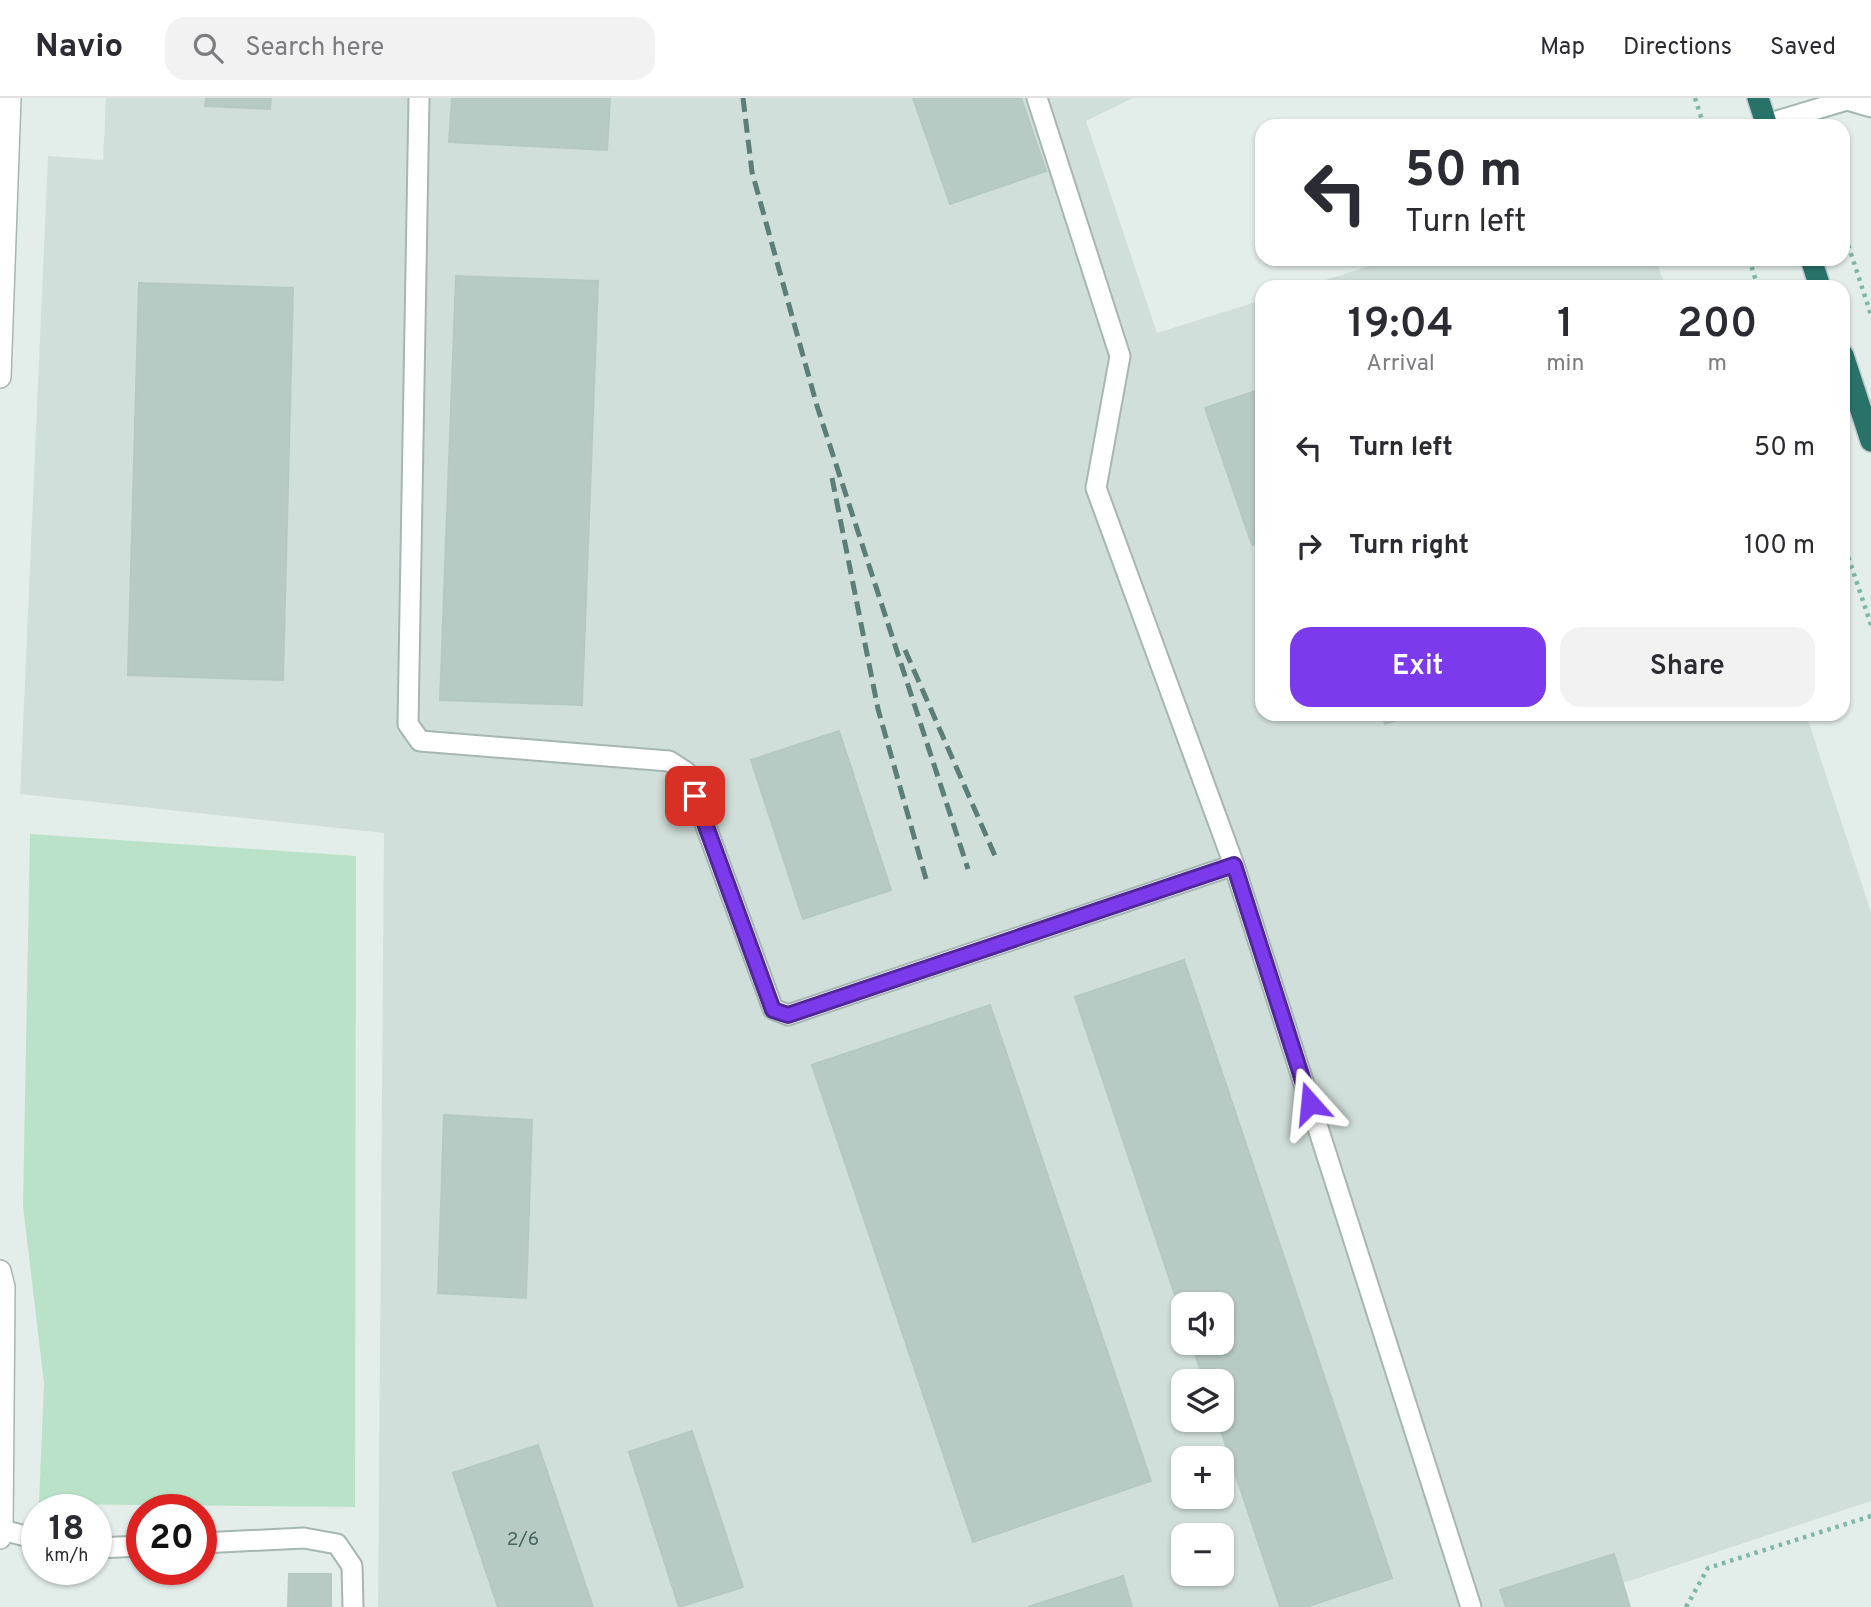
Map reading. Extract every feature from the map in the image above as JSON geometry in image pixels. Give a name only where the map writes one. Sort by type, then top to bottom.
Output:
[{"type":"highway","points":[[1758,98],[1765,119]]},
{"type":"highway","points":[[1850,377],[1871,442]]},
{"type":"street","points":[[0,377],[10,98]]},
{"type":"street","points":[[0,1271],[4,1287],[1,1534]]},
{"type":"lane","points":[[419,98],[408,724],[420,741],[669,761],[686,772],[773,1010],[788,1015],[1234,865]]},
{"type":"lane","points":[[1037,98],[1121,356],[1096,488],[1234,865],[1471,1607]]},
{"type":"lane","points":[[1786,119],[1847,100],[1871,107]]},
{"type":"lane","points":[[1,1534],[21,1537]]},
{"type":"lane","points":[[217,1542],[304,1538],[337,1544],[352,1566],[353,1607]]},
{"type":"path","points":[[1695,98],[1702,119]]},
{"type":"path","points":[[1850,250],[1871,315]]},
{"type":"path","points":[[1850,562],[1871,625]]},
{"type":"path","points":[[1686,1607],[1708,1568],[1871,1516]]},
{"type":"shaded area","points":[[106,98],[1133,98],[1086,121],[1157,333],[1255,302],[1255,721],[1808,721],[1871,912],[1871,1501],[1623,1583],[1630,1607],[378,1607],[384,833],[20,794],[48,156],[103,160]]},
{"type":"shaded area","points":[[1370,266],[1658,266],[1663,280],[1325,280]]},
{"type":"green space","points":[[30,834],[356,856],[355,1507],[217,1506],[217,1494],[126,1494],[126,1505],[112,1505],[112,1494],[39,1494],[44,1383],[23,1206]]},
{"type":"building","points":[[206,98],[271,98],[270,109],[205,106]]},
{"type":"building","points":[[452,98],[610,98],[607,150],[449,142]]},
{"type":"building","points":[[913,98],[1021,98],[1046,171],[950,204]]},
{"type":"building","points":[[456,276],[598,281],[582,705],[440,700]]},
{"type":"building","points":[[139,283],[293,288],[283,680],[128,675]]},
{"type":"building","points":[[1255,391],[1255,544],[1252,545],[1205,408]]},
{"type":"building","points":[[839,731],[891,890],[803,919],[751,760]]},
{"type":"building","points":[[1184,960],[1392,1578],[1306,1607],[1280,1607],[1234,1470],[1234,1446],[1226,1446],[1221,1432],[1234,1432],[1234,1369],[1200,1369],[1195,1355],[1234,1355],[1234,1292],[1174,1292],[1075,997]]},
{"type":"building","points":[[990,1005],[1151,1481],[973,1542],[812,1065]]},
{"type":"building","points":[[444,1115],[532,1120],[526,1298],[438,1293]]},
{"type":"building","points":[[692,1431],[743,1587],[679,1607],[629,1452]]},
{"type":"building","points":[[538,1445],[593,1607],[498,1607],[453,1473]]},
{"type":"building","points":[[1614,1554],[1630,1607],[1506,1607],[1500,1590]]},
{"type":"building","points":[[289,1574],[331,1574],[331,1607],[288,1607]]},
{"type":"building","points":[[1123,1576],[1132,1607],[1028,1607]]},
{"type":"railway","points":[[743,98],[752,172],[817,406],[968,869]]},
{"type":"railway","points":[[832,478],[878,709],[926,879]]},
{"type":"railway","points":[[905,650],[996,858]]},
{"type":"route","points":[[695,796],[773,1010],[788,1015],[1234,865],[1310,1103]]}]
